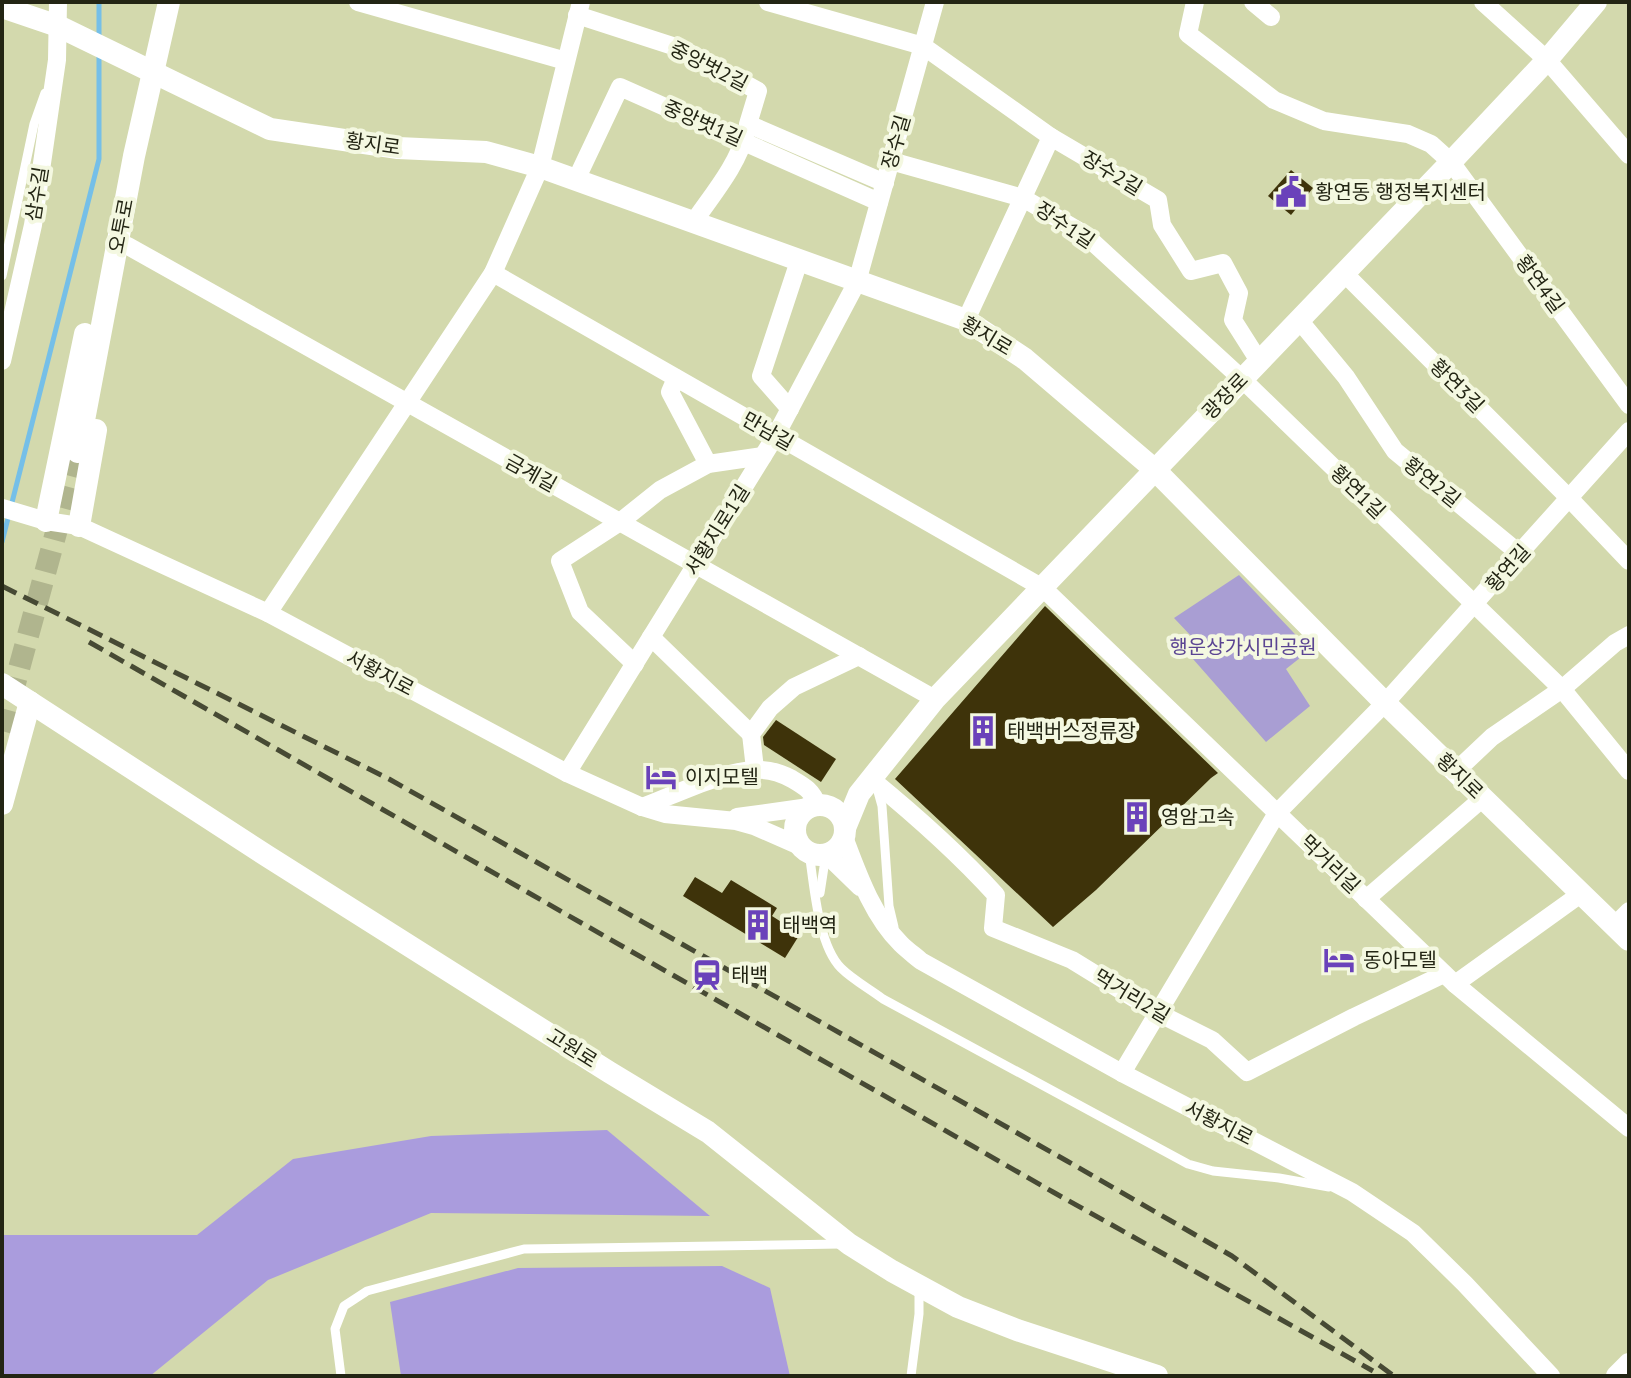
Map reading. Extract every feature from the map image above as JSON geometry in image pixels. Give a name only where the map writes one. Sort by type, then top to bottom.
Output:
[{"type":"street","name":"삼수길","points":[[2,361],[33,225],[57,60],[58,2]]},
{"type":"street","name":"오투로","points":[[78,452],[142,121],[169,2]]},
{"type":"street","points":[[358,2],[422,11],[566,61]]},
{"type":"street","name":"장수2길","points":[[768,2],[923,46],[1051,137],[1158,200],[1162,225],[1191,271],[1223,263],[1239,293],[1233,320],[1259,361]]},
{"type":"street","name":"장수길","points":[[857,282],[935,2]]},
{"type":"street","name":"황연4길","points":[[1195,2],[1188,34],[1274,100],[1324,121],[1408,134],[1431,144],[1451,162],[1629,405]]},
{"type":"street","points":[[1253,2],[1271,17]]},
{"type":"street","points":[[1483,2],[1547,60],[1629,155]]},
{"type":"street","name":"광장로","points":[[844,832],[865,787],[935,699],[1451,162],[1547,60],[1596,2]]},
{"type":"street","points":[[2,7],[58,26]]},
{"type":"street","points":[[268,613],[493,273],[540,167],[579,9]]},
{"type":"street","name":"중앙벗2길","points":[[579,9],[682,49],[758,91],[746,132],[885,183]]},
{"type":"street","name":"황지로","points":[[58,26],[270,129],[398,148],[486,152],[540,167],[966,320],[1025,359],[1154,469],[1385,703],[1582,893],[1624,925]]},
{"type":"street","name":"중앙벗1길","points":[[576,180],[620,87],[746,132],[879,202]]},
{"type":"street","points":[[79,526],[137,202],[142,121]]},
{"type":"street","points":[[46,521],[113,197],[142,121]]},
{"type":"street","points":[[693,223],[726,174],[746,132]]},
{"type":"street","points":[[966,320],[1051,137]]},
{"type":"street","name":"장수1길","points":[[891,161],[1023,198],[1084,234],[1242,379]]},
{"type":"street","name":"금계길","points":[[128,246],[935,699]]},
{"type":"street","points":[[790,409],[761,376],[799,261]]},
{"type":"street","name":"만남길","points":[[493,273],[1043,588]]},
{"type":"street","name":"황연3길","points":[[1344,273],[1629,561]]},
{"type":"street","name":"서황지로1길","points":[[567,773],[776,435],[857,282]]},
{"type":"street","name":"황연2길","points":[[1299,320],[1346,377],[1395,451],[1520,554]]},
{"type":"street","points":[[676,378],[670,392],[708,464]]},
{"type":"street","name":"황연1길","points":[[1242,379],[1562,689],[1629,771]]},
{"type":"street","name":"황연길","points":[[1122,1073],[1277,813],[1385,703],[1629,431]]},
{"type":"street","points":[[635,664],[580,612],[560,561],[620,522],[660,490],[708,464],[763,456]]},
{"type":"street","name":"서황지로","points":[[2,508],[46,521],[79,526],[268,613],[567,773],[642,807],[665,814],[715,818]]},
{"type":"street","name":"먹거리길","points":[[1043,588],[1449,979],[1629,1128]]},
{"type":"street","points":[[1456,771],[1492,737],[1562,689],[1615,643],[1629,635]]},
{"type":"street","points":[[651,637],[751,734],[755,769]]},
{"type":"street","points":[[751,734],[770,708],[794,687],[859,656]]},
{"type":"street","name":"고원로","points":[[2,685],[708,1132],[849,1244],[958,1307],[1017,1330],[1157,1376]]},
{"type":"street","points":[[2,804],[30,702]]},
{"type":"street","points":[[642,807],[730,774],[755,769],[779,773],[806,787],[817,806]]},
{"type":"street","points":[[865,787],[803,811],[795,825],[797,840],[854,880],[869,898]]},
{"type":"street","name":"먹거리2길","points":[[865,787],[904,806],[981,878],[996,895],[993,928],[1072,960],[1158,1013],[1212,1040],[1247,1072],[1354,1017],[1449,979]]},
{"type":"street","points":[[1366,899],[1483,798]]},
{"type":"street","points":[[715,818],[817,806],[838,813],[869,898]]},
{"type":"street","points":[[715,818],[754,826],[813,851],[840,844],[844,832]]},
{"type":"street","points":[[1449,979],[1582,893]]},
{"type":"street","name":"서황지로","points":[[869,898],[901,945],[921,961],[1122,1073],[1352,1192],[1413,1233],[1551,1376]]},
{"type":"street","points":[[1617,1376],[1629,1364]]},
{"type":"lane","points":[[2,276],[34,124],[57,60]]},
{"type":"lane","points":[[865,787],[880,792],[889,906],[892,924],[901,945]]},
{"type":"lane","points":[[813,851],[818,909],[831,954],[842,969],[883,999],[1188,1164],[1213,1171],[1279,1178],[1352,1192]]},
{"type":"lane","points":[[813,851],[820,885],[818,909]]},
{"type":"lane","points":[[341,1376],[335,1329],[344,1306],[367,1291],[524,1249],[849,1244]]},
{"type":"lane","points":[[911,1376],[919,1314],[919,1285]]},
{"type":"green space","name":"행운상가시민공원","points":[[1239,575],[1310,650],[1286,669],[1310,706],[1266,742],[1193,659],[1192,637],[1174,618]]},
{"type":"shaded area","points":[[607,1130],[710,1216],[431,1213],[268,1280],[150,1376],[2,1376],[2,1235],[197,1235],[293,1159],[431,1136]]},
{"type":"shaded area","points":[[722,1266],[770,1288],[790,1376],[401,1376],[390,1302],[518,1268]]},
{"type":"building","name":"황연동 행정복지센터","points":[[1291,170],[1313,188],[1291,215],[1268,196]]},
{"type":"building","name":"태백버스정류장","points":[[1045,606],[1218,773],[1053,927],[895,779]]},
{"type":"building","points":[[776,720],[836,759],[821,782],[764,745],[763,737]]},
{"type":"building","name":"태백역","points":[[695,877],[722,893],[731,880],[777,908],[772,916],[800,934],[785,958],[683,896]]},
{"type":"waterway","points":[[99,2],[99,37]]},
{"type":"waterway","points":[[2,542],[99,159],[99,51]]},
{"type":"tunnel","points":[[2,731],[78,452]]},
{"type":"railway","points":[[2,586],[389,779],[1067,1161],[1232,1256],[1394,1376]]},
{"type":"railway","points":[[89,642],[1373,1371]]},
{"type":"place","name":"황연동 행정복지센터","points":[[1291,192]]},
{"type":"place","name":"태백버스정류장","points":[[983,731]]},
{"type":"place","name":"이지모텔","points":[[661,777]]},
{"type":"place","name":"영암고속","points":[[1137,817]]},
{"type":"place","name":"태백역","points":[[758,925]]},
{"type":"place","name":"동아모텔","points":[[1339,960]]},
{"type":"place","name":"태백","points":[[707,975]]}]
